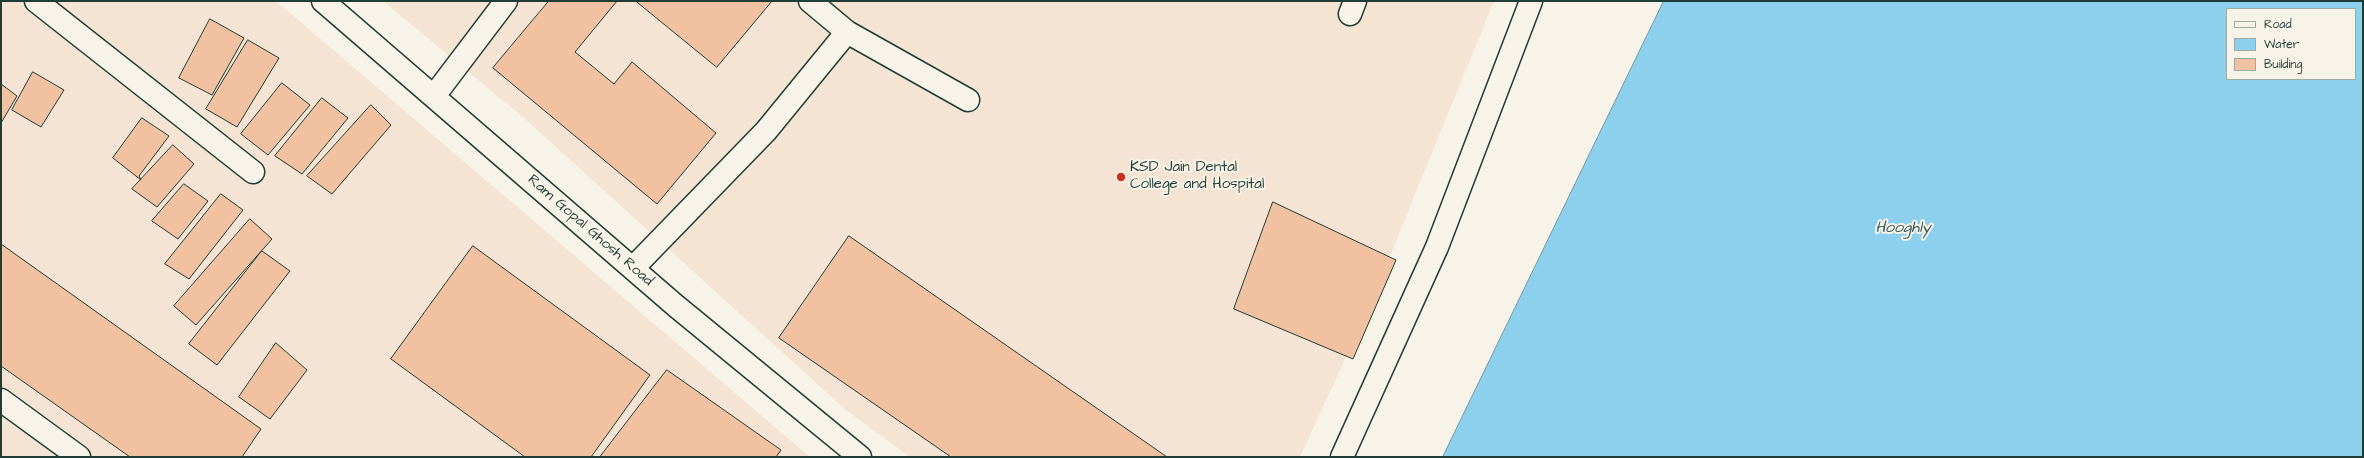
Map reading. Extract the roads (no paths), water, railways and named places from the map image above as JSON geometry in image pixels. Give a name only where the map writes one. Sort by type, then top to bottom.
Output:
[{"type":"street","points":[[36,1],[253,172]]},
{"type":"street","name":"Ram Gopal Ghosh Road","points":[[323,1],[633,268],[860,457]]},
{"type":"street","points":[[434,96],[506,1]]},
{"type":"street","points":[[810,1],[847,32],[968,100]]},
{"type":"street","points":[[1342,457],[1437,246],[1531,1]]},
{"type":"street","points":[[633,268],[766,131],[847,32]]},
{"type":"street","points":[[1,400],[79,457]]},
{"type":"water","name":"Hooghly","points":[[1664,1],[2363,1],[2363,457],[1443,457]]},
{"type":"place","name":"KSD Jain Dental College and Hospital","points":[[1121,177]]}]
